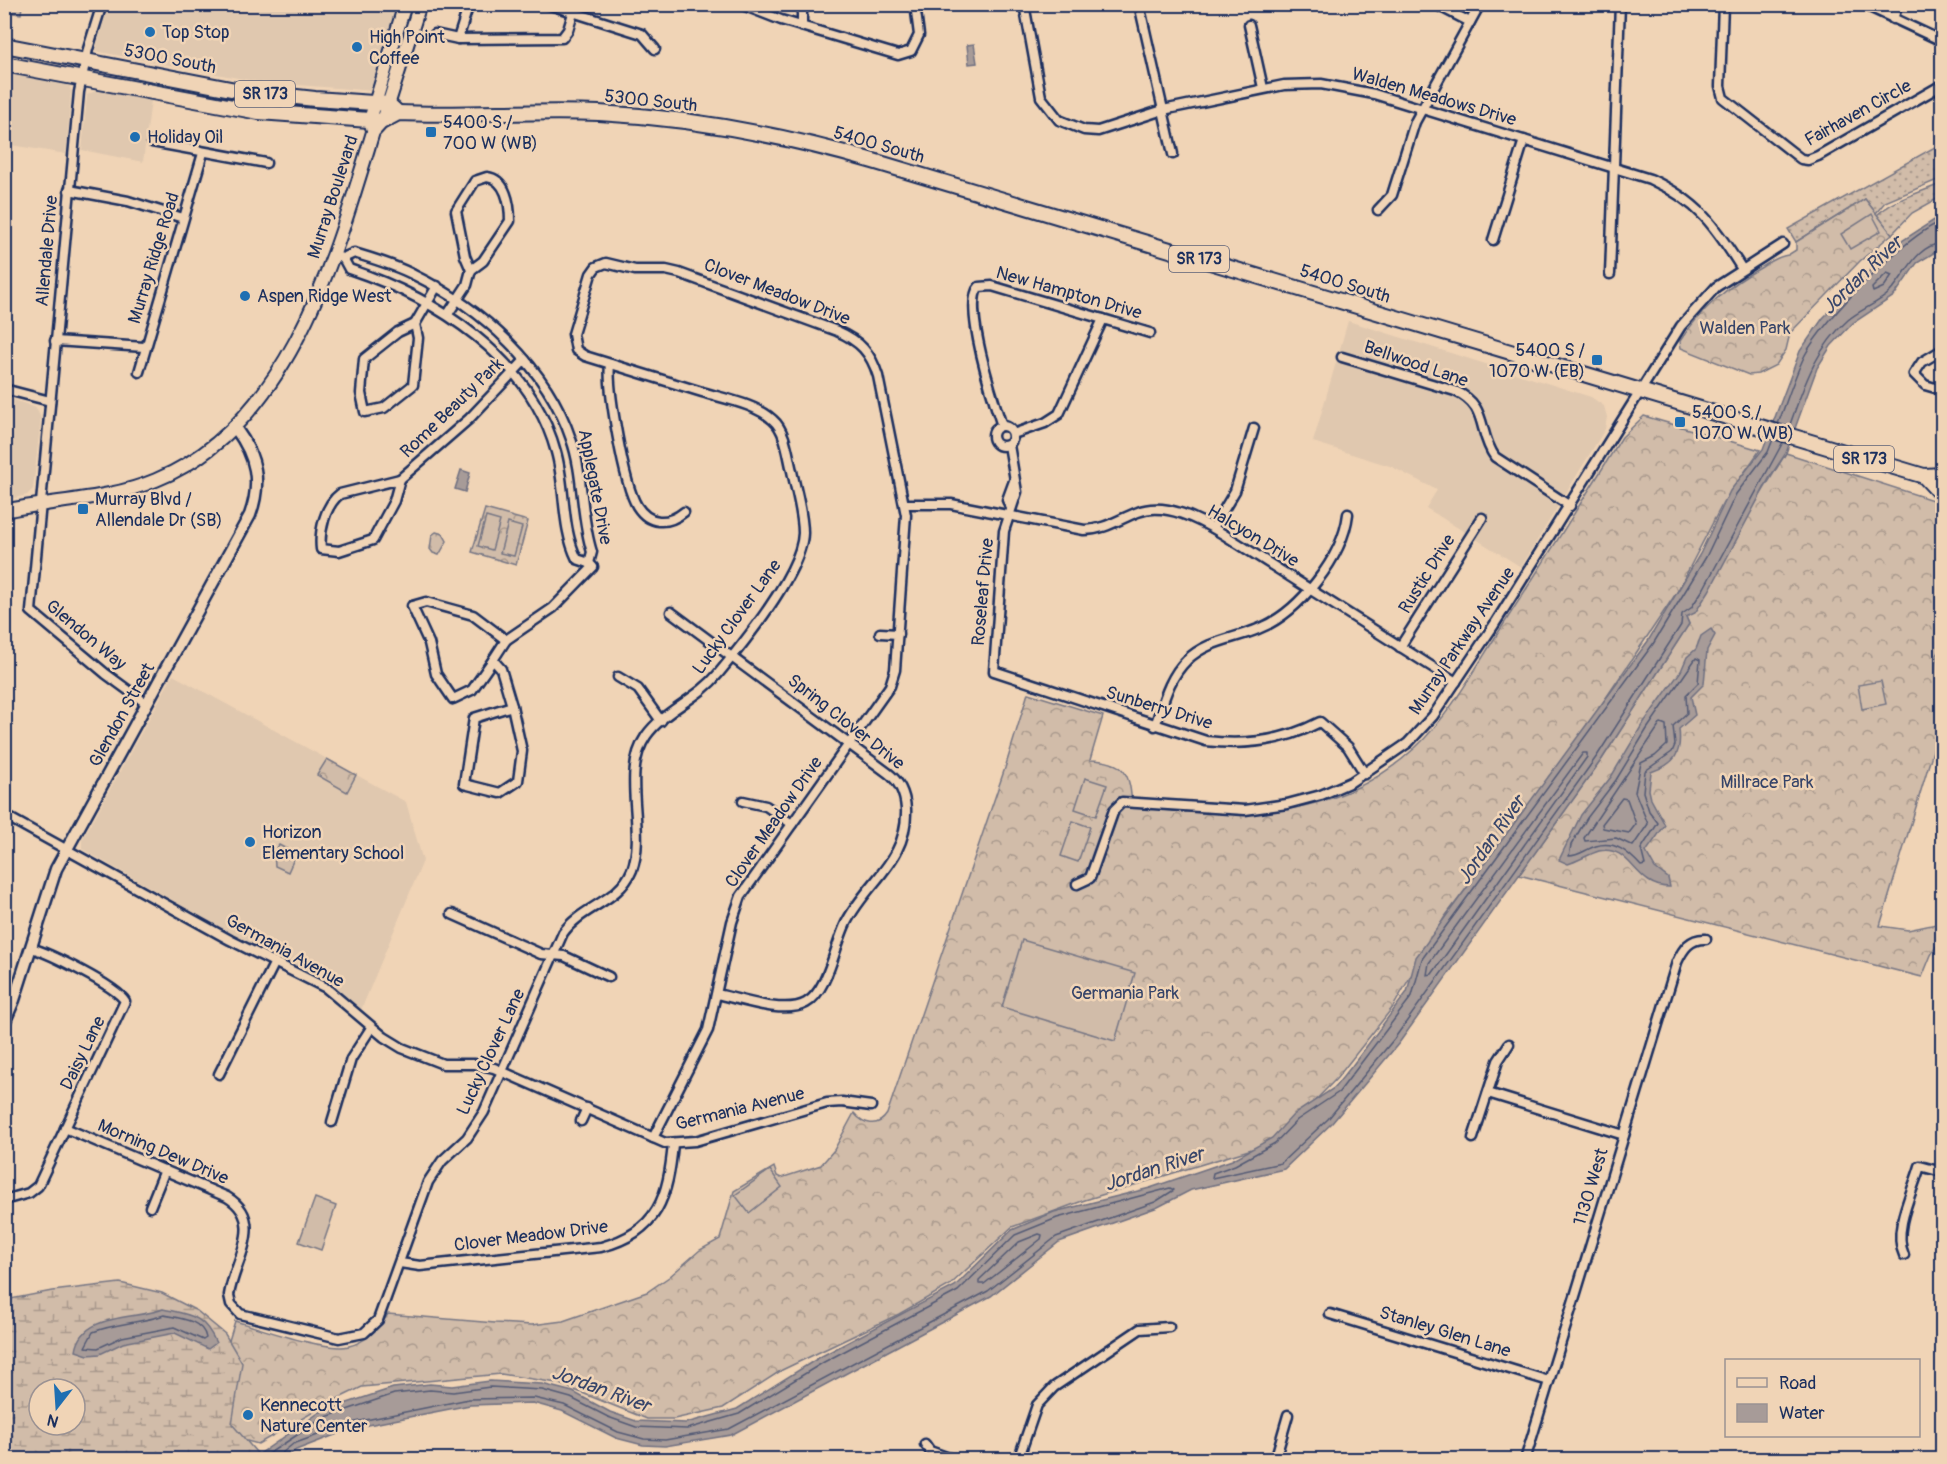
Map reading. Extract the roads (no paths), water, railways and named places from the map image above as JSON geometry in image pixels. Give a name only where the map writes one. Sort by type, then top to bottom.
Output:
[{"type":"main road","points":[[387,106],[405,4]]},
{"type":"main road","points":[[387,106],[420,4]]},
{"type":"main road","name":"5300 South","points":[[4,45],[266,94],[387,106],[644,116],[755,132]]},
{"type":"main road","name":"5300 South","points":[[4,64],[259,112],[376,124],[387,106]]},
{"type":"main road","name":"Murray Boulevard","points":[[4,512],[111,493],[155,480],[200,457],[236,429],[280,366],[339,257],[376,124],[387,106]]},
{"type":"main road","name":"5400 South","points":[[755,132],[873,161],[1924,476],[1942,475]]},
{"type":"main road","name":"5400 South","points":[[1924,476],[1936,489],[1942,491]]},
{"type":"street","name":"Allendale Drive","points":[[39,504],[82,78],[102,4]]},
{"type":"street","points":[[458,39],[469,4]]},
{"type":"street","points":[[547,4],[642,34],[655,49]]},
{"type":"street","points":[[740,4],[802,26],[898,55],[911,51],[917,42],[919,35],[915,4]]},
{"type":"street","points":[[802,4],[802,26]]},
{"type":"street","name":"Walden Meadows Drive","points":[[1024,4],[1037,87],[1046,107],[1059,120],[1071,127],[1098,131],[1163,110],[1263,88],[1303,84],[1340,86],[1650,178],[1692,202],[1713,224],[1742,269]]},
{"type":"street","points":[[1139,4],[1173,154]]},
{"type":"street","points":[[1435,4],[1470,22]]},
{"type":"street","points":[[1378,210],[1392,195],[1415,122],[1480,4]]},
{"type":"street","points":[[1610,274],[1620,4]]},
{"type":"street","name":"Fairhaven Circle","points":[[1723,4],[1720,86],[1723,98],[1801,159],[1808,160],[1818,156],[1942,85]]},
{"type":"street","points":[[1863,4],[1942,41]]},
{"type":"street","points":[[1893,19],[1898,4]]},
{"type":"street","points":[[435,34],[458,39],[562,38],[568,30],[573,13]]},
{"type":"street","points":[[1249,25],[1263,88]]},
{"type":"street","points":[[1493,240],[1524,140]]},
{"type":"street","points":[[152,142],[266,163]]},
{"type":"street","name":"Murray Ridge Road","points":[[139,372],[144,347],[203,153]]},
{"type":"street","points":[[448,314],[467,285],[471,270],[465,256],[456,211],[475,181],[493,177],[504,188],[510,221],[483,261],[471,270]]},
{"type":"street","points":[[69,190],[128,201],[183,218]]},
{"type":"street","name":"Murray Parkway Avenue","points":[[1077,884],[1090,878],[1114,810],[1122,802],[1245,810],[1287,804],[1321,795],[1365,774],[1394,754],[1421,730],[1456,682],[1570,506],[1668,346],[1696,308],[1716,287],[1783,244]]},
{"type":"street","name":"Applegate Drive","points":[[354,253],[402,269],[437,286],[458,300],[525,360],[556,404],[572,439],[592,552],[591,565],[577,559],[572,546],[559,463],[547,426],[535,402],[512,372],[448,314],[382,280],[349,269],[339,257],[354,253]]},
{"type":"street","name":"Clover Meadow Drive","points":[[600,264],[609,263],[635,270],[666,270],[679,273],[837,331],[860,344],[870,356],[878,376],[905,504],[906,537],[894,676],[890,686],[738,903],[706,1035],[653,1138]]},
{"type":"street","name":"Lucky Clover Lane","points":[[240,1314],[332,1337],[357,1335],[369,1329],[378,1320],[431,1176],[474,1128],[553,955],[570,924],[615,893],[629,875],[635,854],[637,761],[646,736],[661,721],[704,689],[789,576],[801,548],[802,519],[782,435],[775,421],[748,407],[579,353],[572,341],[591,273],[600,264]]},
{"type":"street","name":"New Hampton Drive","points":[[1010,512],[1016,502],[1014,463],[1009,444],[1000,445],[994,441],[994,431],[1002,426],[981,355],[973,300],[976,290],[983,285],[992,286],[1150,333]]},
{"type":"street","points":[[415,324],[418,338],[413,385],[384,408],[365,412],[361,393],[364,359],[398,332],[415,324],[437,286]]},
{"type":"street","points":[[1009,444],[1013,434],[1045,423],[1059,414],[1103,320]]},
{"type":"street","points":[[55,341],[144,347]]},
{"type":"street","points":[[1942,350],[1922,362],[1914,374],[1925,385],[1942,390]]},
{"type":"street","name":"Bellwood Lane","points":[[1342,357],[1455,391],[1467,397],[1479,411],[1489,449],[1495,457],[1570,506]]},
{"type":"street","name":"Rome Beauty Park","points":[[400,479],[394,501],[373,540],[339,551],[321,549],[321,530],[334,498],[340,494],[400,479],[469,419],[525,360]]},
{"type":"street","points":[[610,364],[609,385],[613,415],[636,504],[646,516],[661,522],[669,522],[684,512]]},
{"type":"street","points":[[4,389],[33,399],[50,401]]},
{"type":"street","points":[[1002,426],[1009,428],[1013,434]]},
{"type":"street","points":[[1213,528],[1234,490],[1254,428]]},
{"type":"street","name":"Glendon Street","points":[[4,1023],[31,948],[48,886],[253,507],[257,486],[255,466],[246,443],[236,429]]},
{"type":"street","name":"Halcyon Drive","points":[[905,504],[942,503],[1010,512],[1076,530],[1092,530],[1152,509],[1184,515],[1213,528],[1456,682]]},
{"type":"street","name":"Glendon Way","points":[[39,504],[31,611],[106,674],[147,704]]},
{"type":"street","name":"Roseleaf Drive","points":[[993,671],[1004,531],[1010,512]]},
{"type":"street","points":[[1155,726],[1173,678],[1186,661],[1206,646],[1275,621],[1296,604],[1309,589],[1345,535],[1348,514]]},
{"type":"street","name":"Rustic Drive","points":[[1400,647],[1482,518]]},
{"type":"street","points":[[506,640],[473,615],[426,602],[412,606],[429,643],[436,674],[453,699],[472,690],[506,640],[553,608],[591,565]]},
{"type":"street","name":"Spring Clover Drive","points":[[671,612],[892,776],[901,788],[906,818],[900,848],[848,920],[821,986],[811,1000],[795,1008],[785,1008],[717,994]]},
{"type":"street","points":[[880,633],[898,634]]},
{"type":"street","points":[[493,660],[501,669],[512,706],[522,751],[521,776],[518,781],[500,793],[464,784],[474,718],[512,706]]},
{"type":"street","name":"Sunberry Drive","points":[[993,671],[1195,739],[1240,743],[1277,739],[1320,722],[1348,747],[1365,774]]},
{"type":"street","points":[[618,677],[638,689],[661,721]]},
{"type":"street","points":[[743,801],[766,806],[792,824]]},
{"type":"street","name":"Germania Avenue","points":[[4,814],[326,988],[371,1028],[392,1043],[430,1061],[448,1065],[480,1065],[501,1071],[653,1138],[672,1144],[695,1141],[827,1103],[871,1106]]},
{"type":"street","points":[[452,914],[540,954],[564,956],[609,977]]},
{"type":"street","name":"1130 West","points":[[1525,1460],[1677,962],[1683,949],[1692,941],[1706,939]]},
{"type":"street","name":"Daisy Lane","points":[[4,1200],[29,1193],[38,1186],[125,1001],[116,992],[49,954],[31,948]]},
{"type":"street","points":[[219,1074],[275,962]]},
{"type":"street","points":[[332,1122],[351,1059],[371,1028]]},
{"type":"street","points":[[1473,1138],[1498,1061],[1509,1044]]},
{"type":"street","points":[[1488,1093],[1624,1135]]},
{"type":"street","points":[[581,1121],[586,1108]]},
{"type":"street","name":"Morning Dew Drive","points":[[65,1128],[226,1197],[244,1215],[247,1236],[230,1295],[231,1304],[240,1314]]},
{"type":"street","name":"Clover Meadow Drive","points":[[400,1263],[420,1266],[601,1247],[618,1242],[643,1226],[661,1204],[670,1176],[672,1144]]},
{"type":"street","points":[[1904,1255],[1899,1245],[1901,1231],[1920,1166],[1942,1172]]},
{"type":"street","points":[[150,1207],[165,1170]]},
{"type":"street","name":"Stanley Glen Lane","points":[[1330,1314],[1549,1381]]},
{"type":"street","points":[[1018,1460],[1037,1405],[1054,1387],[1140,1329],[1169,1327]]},
{"type":"street","points":[[1275,1460],[1288,1415]]},
{"type":"street","points":[[925,1444],[930,1451],[955,1460]]},
{"type":"water","points":[[974,44],[977,63],[969,64],[967,45]]},
{"type":"water","points":[[1942,215],[1942,248],[1917,263],[1894,296],[1853,323],[1831,346],[1817,368],[1786,453],[1770,477],[1709,591],[1695,613],[1686,617],[1689,624],[1602,759],[1399,1043],[1332,1123],[1284,1169],[1191,1190],[1158,1207],[1059,1242],[991,1296],[731,1435],[665,1446],[643,1445],[616,1438],[562,1411],[533,1403],[470,1405],[353,1428],[296,1450],[284,1459],[251,1460],[320,1412],[393,1388],[430,1384],[452,1386],[490,1381],[542,1384],[573,1392],[610,1412],[636,1421],[686,1423],[737,1409],[820,1357],[955,1286],[1012,1230],[1054,1212],[1150,1188],[1232,1160],[1272,1138],[1293,1115],[1334,1088],[1352,1066],[1407,992],[1416,957],[1648,641],[1700,554],[1730,491],[1763,449],[1800,351],[1823,318],[1894,246]]},
{"type":"water","points":[[461,470],[470,473],[465,492],[455,489]]},
{"type":"water","points":[[1711,629],[1715,635],[1707,650],[1704,684],[1691,697],[1695,715],[1679,729],[1679,745],[1675,757],[1666,765],[1651,772],[1649,790],[1651,799],[1665,825],[1646,852],[1655,868],[1668,878],[1670,887],[1648,881],[1619,854],[1610,851],[1599,851],[1568,864],[1559,860],[1581,815],[1611,777],[1642,725],[1681,671],[1687,657],[1696,649],[1701,636]]},
{"type":"water","points":[[163,1309],[196,1318],[207,1327],[216,1343],[208,1349],[175,1333],[123,1343],[100,1354],[88,1355],[76,1351],[80,1338],[99,1323]]},
{"type":"place","name":"Top Stop","points":[[150,32]]},
{"type":"place","name":"High Point Coffee","points":[[357,47]]},
{"type":"place","name":"5400 S / 700 W (WB)","points":[[431,132]]},
{"type":"place","name":"Holiday Oil","points":[[135,137]]},
{"type":"place","name":"Aspen Ridge West","points":[[245,296]]},
{"type":"place","name":"5400 S / 1070 W (EB)","points":[[1597,360]]},
{"type":"place","name":"5400 S / 1070 W (WB)","points":[[1680,422]]},
{"type":"place","name":"Murray Blvd / Allendale Dr (SB)","points":[[83,509]]},
{"type":"place","name":"Horizon Elementary School","points":[[250,842]]},
{"type":"place","name":"Kennecott Nature Center","points":[[248,1415]]},
{"type":"water label","name":"Jordan River","points":[[1862,275]]},
{"type":"water label","name":"Jordan River","points":[[1491,840]]},
{"type":"water label","name":"Jordan River","points":[[1154,1169]]},
{"type":"water label","name":"Jordan River","points":[[601,1389]]},
{"type":"park label","name":"Walden Park","points":[[1745,328]]},
{"type":"park label","name":"Millrace Park","points":[[1767,782]]},
{"type":"park label","name":"Germania Park","points":[[1125,993]]}]
